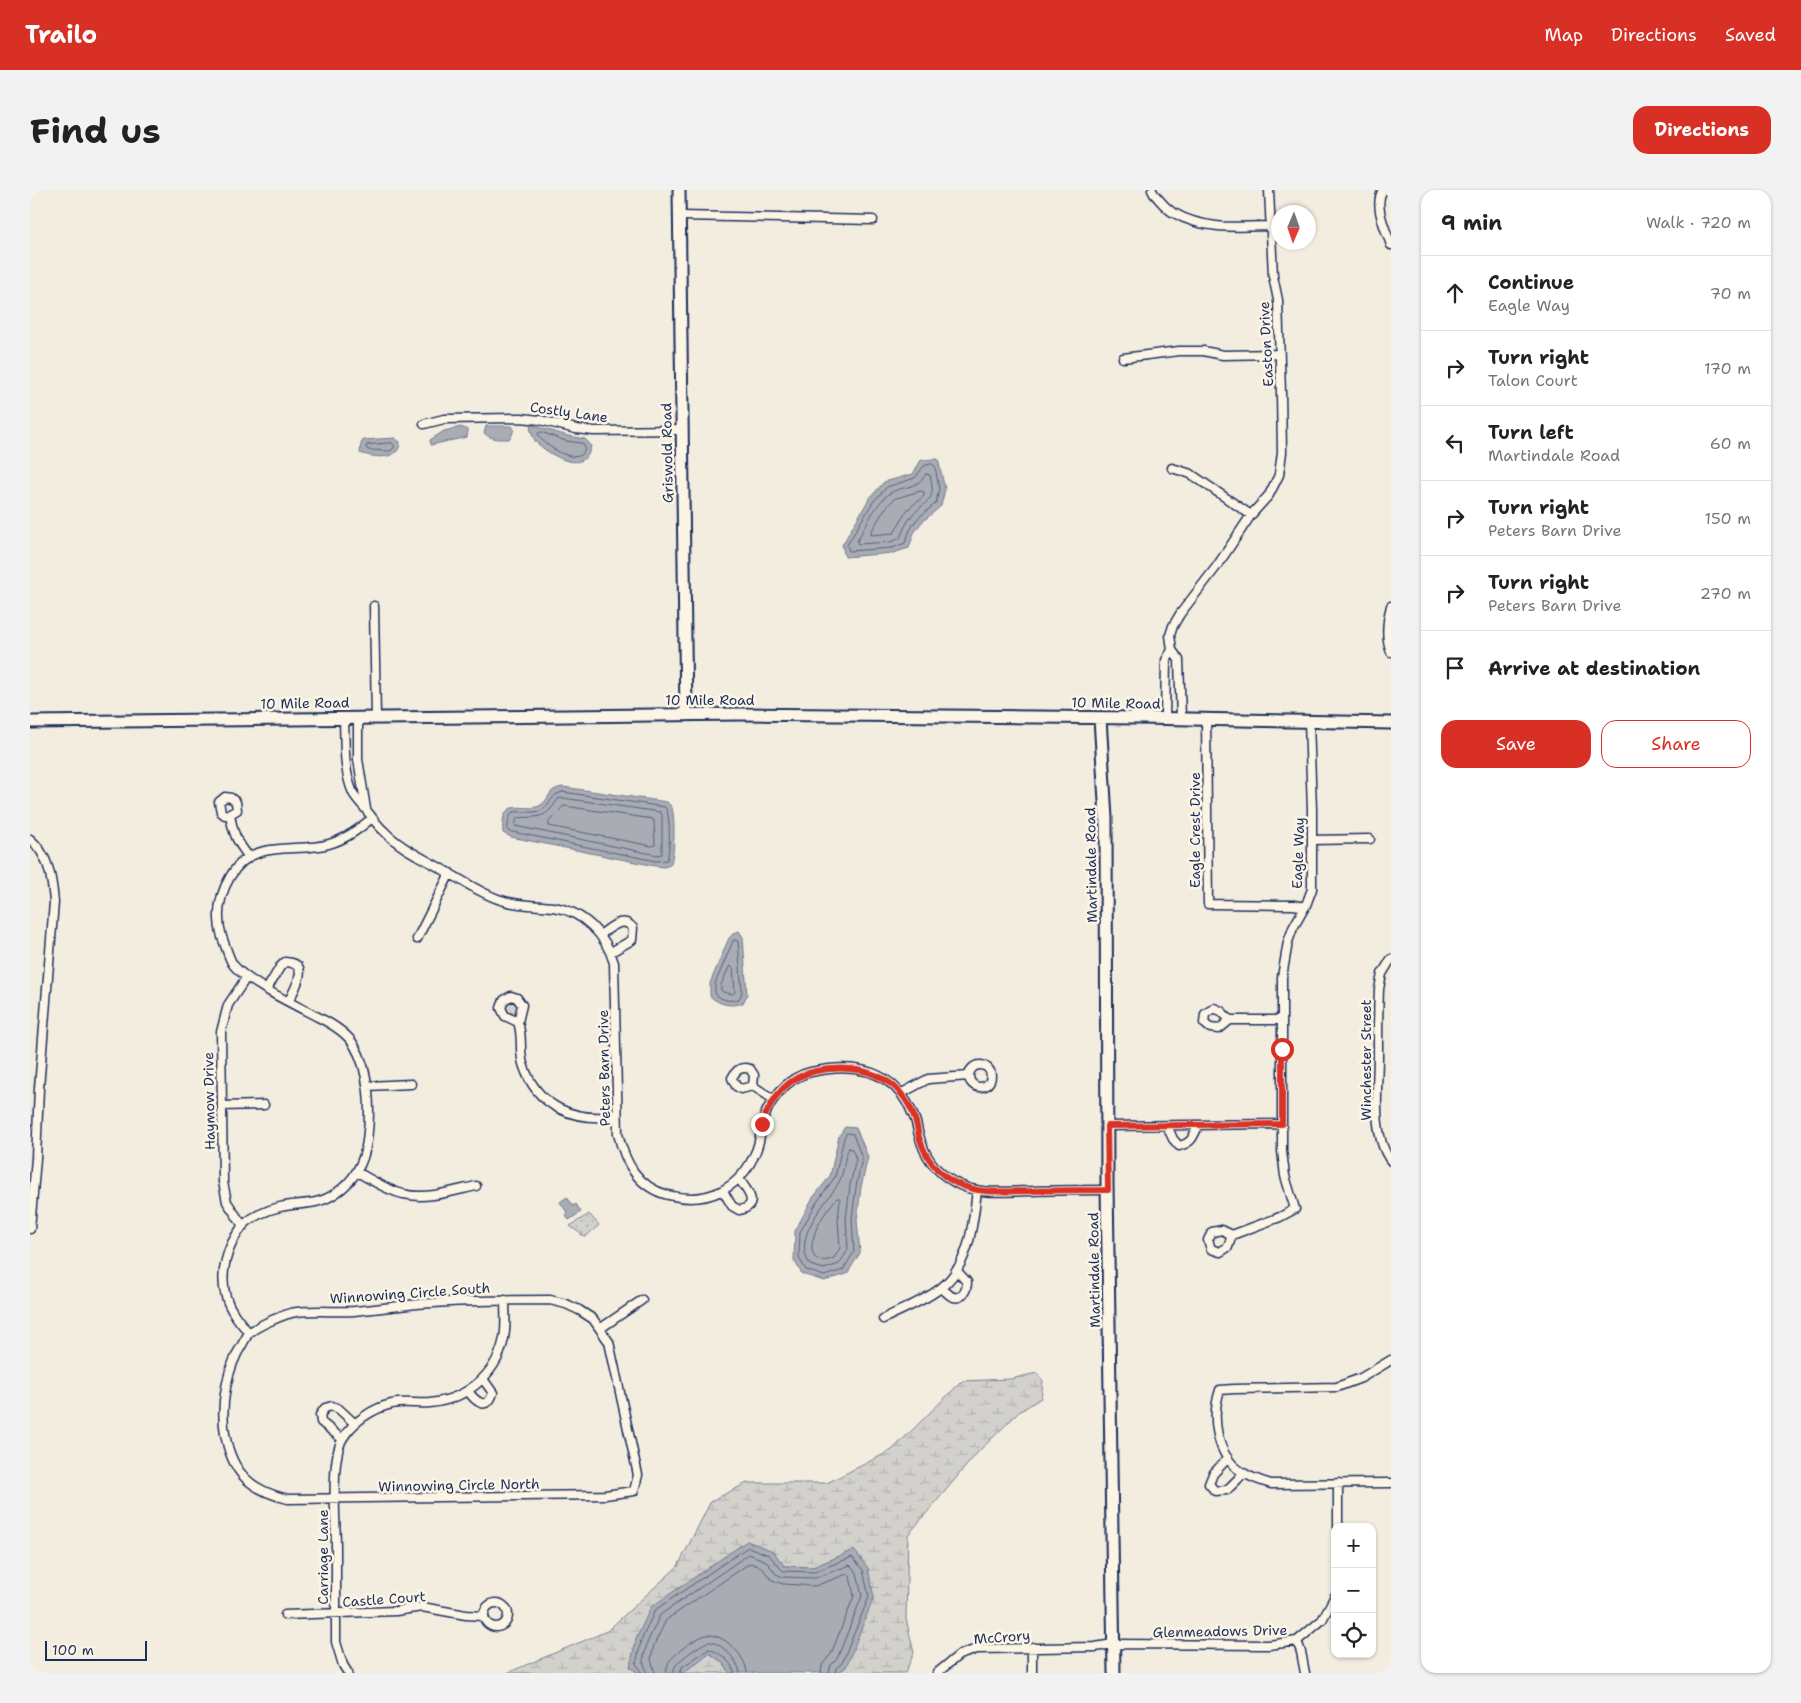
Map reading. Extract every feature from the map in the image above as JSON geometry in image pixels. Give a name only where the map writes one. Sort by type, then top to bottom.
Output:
[{"type":"street","name":"Griswold Road","points":[[679,190],[686,715]]},
{"type":"street","points":[[1152,190],[1172,213],[1200,224],[1218,227],[1270,226]]},
{"type":"street","name":"Easton Drive","points":[[1181,718],[1179,660],[1172,650],[1170,634],[1177,620],[1217,566],[1251,515],[1268,495],[1279,474],[1282,452],[1278,300],[1273,276],[1270,190]]},
{"type":"street","points":[[1383,190],[1379,196],[1381,214],[1391,245]]},
{"type":"street","points":[[680,216],[873,220]]},
{"type":"street","points":[[1123,358],[1179,351],[1223,355],[1279,354]]},
{"type":"street","name":"Costly Lane","points":[[424,424],[444,419],[521,418],[594,431],[682,430]]},
{"type":"street","points":[[1172,468],[1191,474],[1251,515]]},
{"type":"street","points":[[1268,495],[1278,499]]},
{"type":"street","points":[[1217,566],[1225,571]]},
{"type":"street","points":[[374,606],[376,718]]},
{"type":"street","points":[[1391,606],[1387,630],[1388,645],[1391,652]]},
{"type":"street","name":"Easton Drive","points":[[1165,719],[1166,660],[1172,650]]},
{"type":"street","name":"10 Mile Road","points":[[30,722],[686,715],[1181,718],[1391,723]]},
{"type":"street","name":"Peters Barn Drive","points":[[344,718],[346,770],[353,792],[358,801],[384,832],[404,847],[487,895],[517,904],[554,907],[581,916],[600,935],[611,952],[615,978],[618,1134],[627,1162],[633,1173],[643,1182],[663,1194],[684,1198],[700,1198],[723,1191],[739,1179],[750,1164],[757,1150],[762,1124],[773,1099],[798,1077],[808,1073],[839,1068],[855,1068],[878,1075],[902,1093],[915,1119],[924,1150],[931,1162],[941,1173],[954,1182],[977,1190],[1108,1190]]},
{"type":"street","name":"Peters Barn Drive","points":[[358,718],[358,766],[366,809]]},
{"type":"street","name":"Martindale Road","points":[[1100,718],[1106,818],[1107,1126],[1114,1673]]},
{"type":"street","name":"Eagle Crest Drive","points":[[1206,719],[1208,904],[1294,905],[1305,908]]},
{"type":"street","name":"Eagle Way","points":[[1232,1235],[1280,1217],[1295,1209],[1285,1176],[1282,1151],[1282,977],[1284,957],[1293,928],[1305,908],[1312,889],[1309,721]]},
{"type":"street","points":[[230,814],[233,834],[249,857]]},
{"type":"street","points":[[249,1333],[235,1317],[226,1297],[223,1277],[226,1256],[243,1226],[253,1218],[280,1206],[316,1202],[336,1194],[357,1172],[363,1159],[367,1140],[367,1086],[366,1074],[354,1044],[332,1024],[246,978],[233,963],[222,936],[218,917],[220,901],[230,876],[245,859],[273,848],[313,847],[328,844],[342,839],[372,818]]},
{"type":"street","points":[[30,839],[45,858],[52,884],[54,902],[30,1228]]},
{"type":"street","points":[[1312,840],[1370,839]]},
{"type":"street","points":[[417,939],[450,873]]},
{"type":"street","points":[[600,935],[618,923],[625,921],[633,928],[632,940],[611,952]]},
{"type":"street","name":"Winchester Street","points":[[1391,959],[1382,974],[1379,989],[1378,1120],[1381,1141],[1386,1155],[1391,1161]]},
{"type":"street","points":[[267,989],[280,967],[285,962],[294,962],[299,966],[301,974],[289,1001]]},
{"type":"street","name":"Haymow Drive","points":[[243,1226],[227,1202],[223,1182],[220,1032],[228,1005],[246,978]]},
{"type":"street","points":[[1230,1020],[1281,1020]]},
{"type":"street","points":[[518,1022],[523,1064],[532,1083],[544,1098],[565,1112],[581,1117],[617,1116]]},
{"type":"street","points":[[902,1093],[919,1082],[928,1079],[968,1076]]},
{"type":"street","points":[[367,1086],[411,1084]]},
{"type":"street","points":[[753,1086],[773,1099]]},
{"type":"street","points":[[222,1106],[264,1105]]},
{"type":"street","points":[[1107,1126],[1282,1124]]},
{"type":"street","points":[[1167,1126],[1173,1139],[1179,1146],[1188,1144],[1198,1126]]},
{"type":"street","points":[[357,1172],[390,1190],[404,1195],[435,1195],[476,1186]]},
{"type":"street","points":[[723,1191],[732,1206],[739,1210],[748,1206],[751,1202],[750,1197],[739,1179]]},
{"type":"street","points":[[883,1318],[941,1288],[956,1270],[968,1245],[977,1190]]},
{"type":"street","points":[[941,1288],[956,1297],[965,1293],[967,1282],[956,1270]]},
{"type":"street","name":"Carriage Lane","points":[[348,1673],[336,1642],[336,1464],[342,1439],[354,1423],[392,1404],[430,1403],[448,1400],[468,1391],[483,1379],[496,1360],[503,1342],[506,1329],[505,1300]]},
{"type":"street","name":"Winnowing Circle South","points":[[227,1376],[236,1353],[249,1333],[273,1320],[296,1312],[353,1311],[432,1303],[550,1300],[566,1304],[593,1319],[609,1342]]},
{"type":"street","points":[[601,1328],[642,1300]]},
{"type":"street","name":"Winnowing Circle North","points":[[227,1376],[225,1432],[230,1453],[240,1474],[254,1487],[272,1495],[288,1499],[335,1499],[605,1495],[634,1491],[638,1475],[609,1342]]},
{"type":"street","points":[[1391,1360],[1361,1378],[1337,1387],[1234,1388],[1220,1390],[1216,1402],[1216,1425],[1220,1445],[1228,1458],[1244,1474],[1271,1484],[1391,1483]]},
{"type":"street","points":[[468,1391],[479,1403],[484,1404],[489,1401],[493,1394],[483,1379]]},
{"type":"street","points":[[342,1439],[321,1422],[320,1415],[325,1408],[332,1406],[339,1409],[354,1423]]},
{"type":"street","points":[[1228,1458],[1213,1474],[1209,1484],[1215,1491],[1227,1490],[1244,1474]]},
{"type":"street","points":[[1338,1484],[1338,1523]]},
{"type":"street","name":"Glenmeadows Drive","points":[[1076,1646],[1095,1647],[1113,1644],[1269,1645],[1297,1642],[1322,1620],[1331,1603]]},
{"type":"street","name":"Castle Court","points":[[285,1615],[396,1611],[422,1607],[483,1616]]},
{"type":"street","points":[[1297,1642],[1305,1673]]},
{"type":"street","name":"McCrory","points":[[937,1673],[959,1655],[977,1649],[1076,1646]]},
{"type":"street","points":[[1032,1647],[1032,1673]]},
{"type":"green space","points":[[514,1001],[517,1002],[517,1012],[510,1013],[507,1012],[506,1005],[507,1002]]},
{"type":"green space","points":[[589,1214],[599,1225],[585,1237],[570,1226]]},
{"type":"green space","points":[[1037,1373],[1043,1381],[1041,1398],[1019,1412],[978,1452],[908,1535],[906,1619],[914,1653],[905,1673],[837,1673],[846,1667],[854,1551],[813,1567],[784,1566],[773,1551],[630,1667],[639,1673],[507,1673],[607,1631],[678,1566],[711,1501],[747,1483],[827,1483],[892,1450],[962,1381],[1010,1379]]},
{"type":"green space","points":[[709,1653],[722,1662],[730,1673],[683,1673]]},
{"type":"water","points":[[532,425],[585,439],[591,445],[588,455],[583,460],[576,462],[558,458],[536,442],[530,429]]},
{"type":"water","points":[[486,426],[512,426],[514,429],[509,439],[496,439],[484,433]]},
{"type":"water","points":[[461,427],[468,430],[467,437],[431,445],[430,440],[444,431]]},
{"type":"water","points":[[395,438],[400,442],[399,448],[391,455],[379,457],[360,453],[363,440]]},
{"type":"water","points":[[938,459],[945,489],[941,506],[921,523],[914,533],[909,548],[893,553],[845,557],[842,545],[869,499],[884,482],[913,474],[921,460]]},
{"type":"water","points":[[563,787],[667,802],[672,808],[674,820],[674,846],[670,865],[664,867],[655,866],[511,837],[503,833],[505,813],[509,809],[539,806],[543,804],[551,792]]},
{"type":"water","points":[[739,931],[743,937],[747,995],[743,1003],[734,1005],[717,1001],[710,996],[710,983],[729,938]]},
{"type":"water","points":[[845,1127],[856,1128],[868,1157],[861,1187],[857,1220],[860,1253],[847,1274],[824,1281],[802,1274],[794,1260],[795,1231],[812,1199],[830,1176],[839,1136]]},
{"type":"water","points":[[567,1197],[573,1206],[576,1204],[581,1212],[569,1220],[566,1216],[568,1214],[560,1202]]},
{"type":"water","points":[[747,1541],[773,1551],[784,1566],[813,1567],[854,1550],[868,1568],[874,1597],[846,1667],[837,1673],[730,1673],[722,1662],[709,1653],[683,1673],[639,1673],[630,1667],[636,1639],[651,1607]]},
{"type":"route","points":[[762,1124],[771,1102],[778,1093],[798,1077],[823,1070],[855,1068],[878,1075],[902,1093],[915,1119],[924,1150],[931,1162],[941,1173],[954,1182],[977,1190],[992,1191],[1108,1190],[1107,1126],[1282,1124],[1282,1049]]}]
